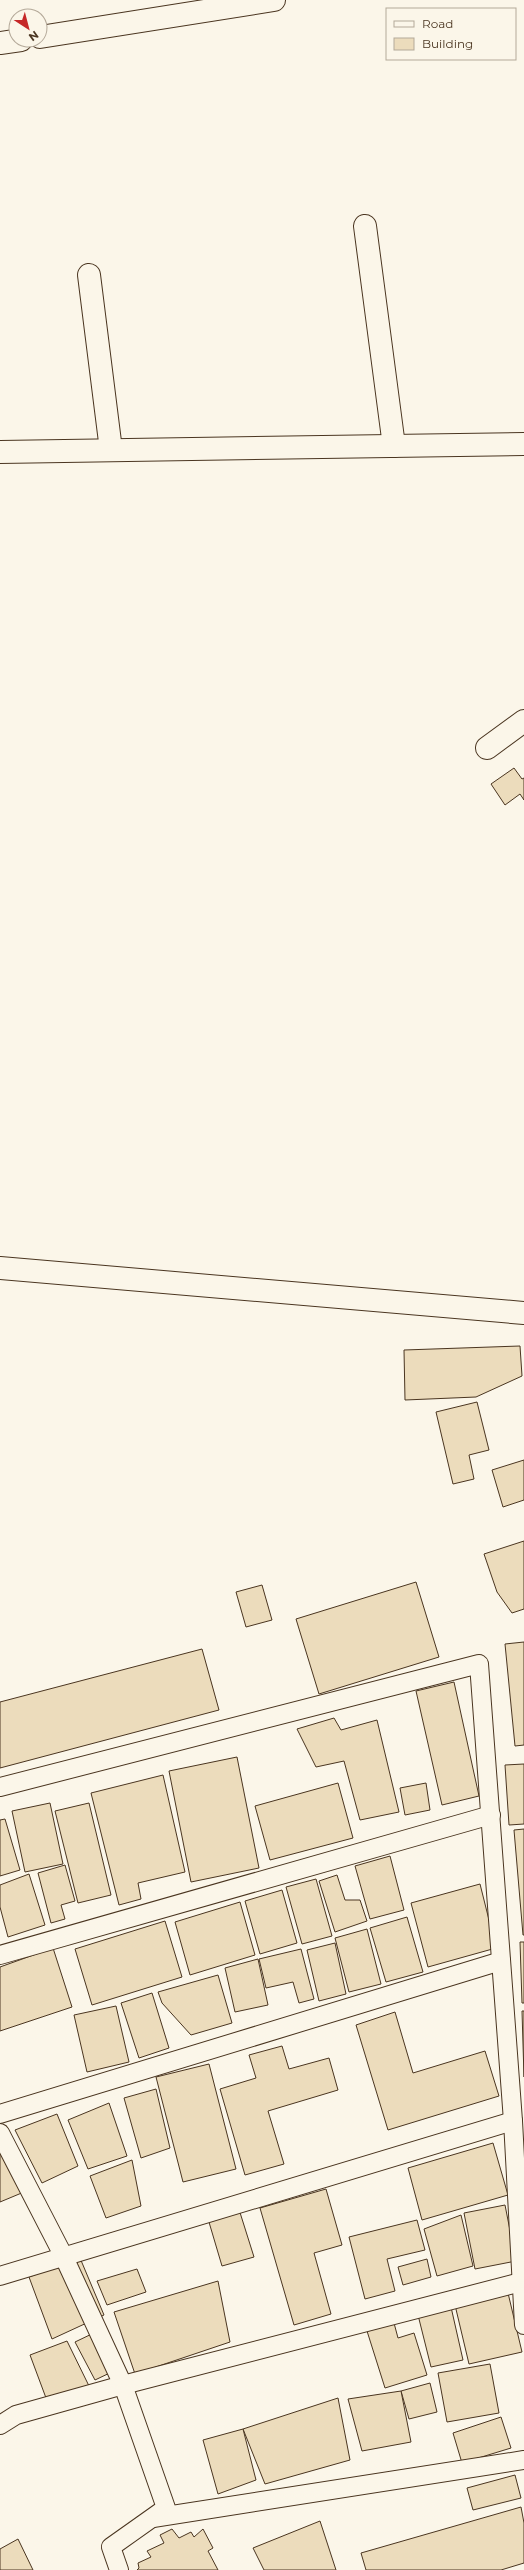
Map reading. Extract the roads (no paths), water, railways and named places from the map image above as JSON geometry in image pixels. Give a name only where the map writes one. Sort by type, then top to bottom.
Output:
[{"type":"street","points":[[48,36],[274,0]]},
{"type":"street","points":[[365,226],[394,446]]},
{"type":"street","points":[[88,275],[111,450]]},
{"type":"street","points":[[0,452],[524,444]]},
{"type":"street","points":[[487,748],[524,720]]},
{"type":"street","points":[[0,1268],[524,1313]]},
{"type":"lane","points":[[0,1787],[479,1664],[513,2121],[524,2325]]},
{"type":"lane","points":[[0,1955],[491,1814]]},
{"type":"lane","points":[[0,2114],[501,1961]]},
{"type":"lane","points":[[0,2276],[63,2255],[513,2121]]},
{"type":"lane","points":[[0,2133],[63,2255],[123,2385],[166,2508],[111,2547],[119,2570]]},
{"type":"lane","points":[[0,2424],[16,2415],[123,2385],[521,2282]]},
{"type":"lane","points":[[152,2518],[524,2460]]}]
